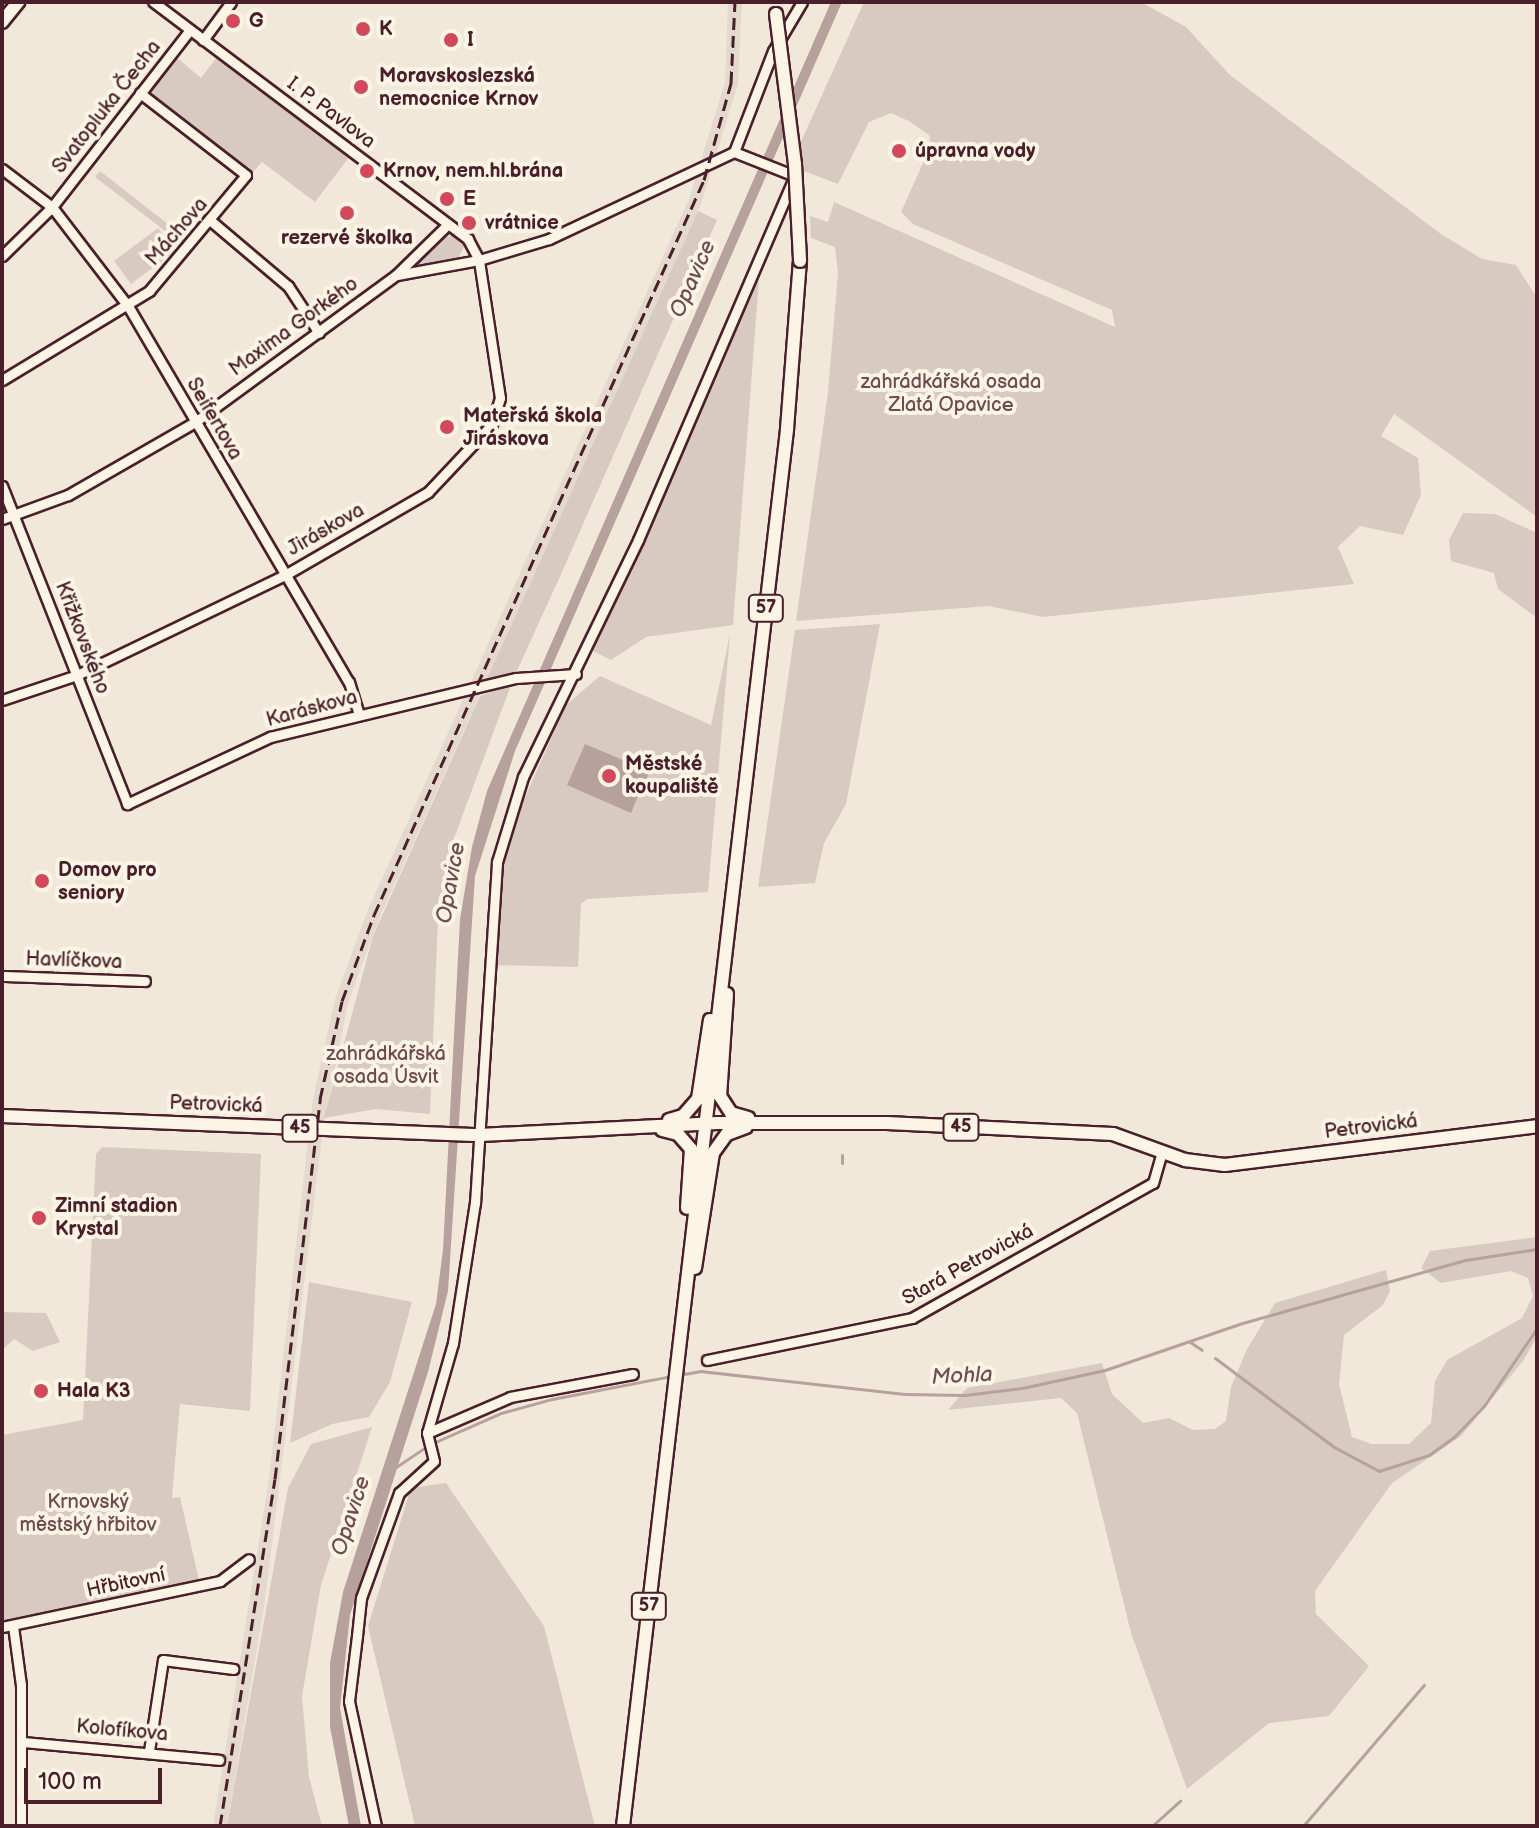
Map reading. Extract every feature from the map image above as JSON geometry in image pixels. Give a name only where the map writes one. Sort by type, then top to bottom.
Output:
[{"type":"main road","points":[[2,22],[18,2]]},
{"type":"main road","name":"57","points":[[623,1826],[789,415],[800,261],[793,143],[775,8]]},
{"type":"main road","points":[[725,955],[722,1101],[738,1116],[785,1121]]},
{"type":"main road","points":[[627,1128],[676,1119],[696,1103],[725,955]]},
{"type":"main road","name":"Petrovická","points":[[2,1116],[477,1134]]},
{"type":"main road","points":[[683,1312],[701,1243],[715,1147],[735,1129],[785,1121]]},
{"type":"main road","name":"45","points":[[477,1134],[785,1121],[1113,1134],[1162,1151]]},
{"type":"main road","name":"Petrovická","points":[[1162,1151],[1210,1164],[1537,1126]]},
{"type":"main road","points":[[627,1128],[673,1131],[691,1149],[683,1312]]},
{"type":"street","name":"I. P. Pavlova","points":[[153,2],[468,239],[479,260]]},
{"type":"street","points":[[203,40],[231,2]]},
{"type":"street","points":[[376,1826],[349,1701],[361,1598],[399,1493],[434,1461],[427,1436],[466,1276],[488,937],[497,862],[523,777],[576,674],[795,176],[734,152],[773,51],[802,2]]},
{"type":"street","name":"Svatopluka Čecha","points":[[2,256],[52,207],[190,30]]},
{"type":"street","name":"Máchova","points":[[2,380],[128,306],[178,261],[246,175],[140,93]]},
{"type":"street","name":"Maxima Gorkého","points":[[396,275],[479,260],[549,239],[734,152]]},
{"type":"street","name":"Seifertova","points":[[2,169],[52,207],[128,306],[349,682],[359,714]]},
{"type":"street","points":[[211,221],[288,286],[319,333]]},
{"type":"street","name":"Maxima Gorkého","points":[[2,519],[68,495],[195,422],[396,275],[447,225]]},
{"type":"street","name":"Jiráskova","points":[[2,700],[77,675],[285,575],[428,492],[492,424],[501,379],[479,260]]},
{"type":"street","name":"Křižkovského","points":[[2,486],[127,804]]},
{"type":"street","name":"Karáskova","points":[[127,804],[270,737],[516,678],[576,674]]},
{"type":"street","name":"Havlíčkova","points":[[2,976],[145,981]]},
{"type":"street","name":"Stará Petrovická","points":[[707,1360],[912,1318],[1153,1183],[1162,1151]]},
{"type":"street","points":[[427,1436],[510,1397],[633,1374]]},
{"type":"street","name":"Hřbitovní","points":[[2,1627],[220,1581],[249,1559]]},
{"type":"street","points":[[13,1626],[22,1742],[21,1826]]},
{"type":"street","points":[[149,1751],[163,1660],[233,1669]]},
{"type":"street","name":"Kolofíkova","points":[[22,1742],[149,1751],[219,1760]]},
{"type":"shaded area","points":[[728,2],[742,2],[738,84],[701,204],[380,917],[348,1003],[323,1129],[265,1601],[227,1826],[213,1826],[269,1479],[313,1098],[335,999],[367,912],[689,199],[725,82]]},
{"type":"shaded area","points":[[831,2],[842,2],[515,751],[475,876],[448,1291],[428,1372],[350,1615],[340,1708],[361,1826],[349,1826],[330,1727],[330,1663],[343,1592],[436,1304],[443,1250],[460,919],[472,847],[487,791]]},
{"type":"shaded area","name":"Městské koupaliště","points":[[585,744],[649,771],[645,786],[637,785],[640,791],[631,813],[567,785]]},
{"type":"green space","name":"zahrádkářská osada Zlatá Opavice","points":[[864,2],[1141,2],[1186,27],[1230,75],[1441,234],[1482,259],[1516,265],[1537,298],[1537,517],[1394,414],[1381,436],[1418,458],[1421,495],[1403,535],[1360,526],[1338,547],[1354,584],[1043,617],[988,606],[796,621],[828,392],[838,273],[835,247],[811,238],[810,216],[828,222],[834,202],[1115,327],[1112,310],[913,224],[901,212],[931,145],[929,135],[909,121],[891,113],[869,122],[838,184],[790,166]]},
{"type":"green space","points":[[175,56],[201,78],[218,56],[350,156],[315,202],[262,162],[252,173],[148,94]]},
{"type":"green space","points":[[100,171],[186,238],[182,244],[95,177]]},
{"type":"green space","points":[[698,211],[717,220],[562,572],[516,673],[487,679]]},
{"type":"green space","points":[[158,228],[175,251],[131,284],[114,261]]},
{"type":"green space","points":[[453,236],[464,246],[457,261],[414,268],[443,237]]},
{"type":"green space","points":[[760,265],[733,625],[646,637],[611,660],[591,650]]},
{"type":"green space","points":[[1463,513],[1495,514],[1537,533],[1537,618],[1498,589],[1494,573],[1451,561],[1449,540]]},
{"type":"green space","points":[[880,624],[846,804],[824,843],[815,883],[758,887],[795,630]]},
{"type":"green space","name":"Městské koupaliště","points":[[730,634],[708,892],[587,899],[581,904],[578,967],[494,965],[495,891],[514,822],[566,705],[600,676],[711,725]]},
{"type":"green space","name":"zahrádkářská osada Úsvit","points":[[511,685],[450,849],[438,919],[430,1114],[376,1109],[324,1118],[373,936],[480,696]]},
{"type":"green space","name":"Krnovský městský hřbitov","points":[[102,1147],[261,1154],[250,1411],[180,1404],[172,1498],[180,1497],[199,1580],[2,1621],[2,1435],[83,1420],[96,1154]]},
{"type":"green space","points":[[1537,1237],[1537,1337],[1523,1361],[1461,1436],[1392,1483],[1315,1591],[1316,1614],[1369,1666],[1329,1716],[1269,1723],[1187,1789],[1131,1633],[1077,1413],[1061,1398],[948,1410],[967,1388],[1102,1363],[1112,1394],[1143,1423],[1169,1418],[1193,1430],[1215,1429],[1226,1421],[1231,1387],[1247,1349],[1275,1303],[1386,1270],[1390,1291],[1383,1305],[1344,1335],[1339,1384],[1352,1437],[1372,1444],[1409,1444],[1431,1423],[1435,1381],[1447,1360],[1522,1318],[1533,1296],[1528,1278],[1511,1271],[1441,1283],[1421,1268],[1430,1251]]},
{"type":"green space","points":[[309,1282],[412,1302],[390,1382],[369,1417],[332,1424],[290,1443]]},
{"type":"green space","points":[[2,1312],[46,1313],[60,1342],[33,1351],[14,1339],[2,1350]]},
{"type":"green space","points":[[372,1427],[321,1585],[302,1696],[309,1777],[322,1826],[227,1826],[288,1488],[311,1444]]},
{"type":"green space","points":[[446,1483],[544,1626],[595,1826],[415,1826],[368,1626],[411,1488]]},
{"type":"waterway","points":[[842,1155],[842,1163]]},
{"type":"waterway","name":"Mohla","points":[[678,1375],[700,1371],[905,1394],[965,1395],[1022,1388],[1105,1370],[1239,1324],[1465,1260],[1537,1249]]},
{"type":"waterway","points":[[1215,1358],[1334,1447],[1379,1471],[1429,1455],[1455,1436],[1484,1406],[1537,1328]]},
{"type":"waterway","points":[[1190,1342],[1202,1350]]},
{"type":"waterway","name":"Mohla","points":[[433,1443],[501,1413],[552,1399],[671,1376]]},
{"type":"waterway","name":"Mohla","points":[[396,1467],[426,1447]]},
{"type":"waterway","points":[[1303,1826],[1424,1685]]},
{"type":"waterway","points":[[1152,1826],[1180,1801]]},
{"type":"railway","points":[[220,1826],[275,1479],[320,1099],[342,1001],[374,915],[704,180],[731,83],[735,2]]},
{"type":"place","name":"G","points":[[233,21]]},
{"type":"place","name":"K","points":[[363,29]]},
{"type":"place","name":"I","points":[[451,40]]},
{"type":"place","name":"Moravskoslezská nemocnice Krnov","points":[[361,87]]},
{"type":"place","name":"úpravna vody","points":[[899,151]]},
{"type":"place","name":"Krnov, nem.hl.brána","points":[[367,171]]},
{"type":"place","name":"E","points":[[447,199]]},
{"type":"place","name":"rezervé školka","points":[[347,213]]},
{"type":"place","name":"vrátnice","points":[[469,223]]},
{"type":"place","name":"Mateřská škola Jiráskova","points":[[447,427]]},
{"type":"place","name":"Městské koupaliště","points":[[609,776]]},
{"type":"place","name":"Domov pro seniory","points":[[42,881]]},
{"type":"place","name":"Zimní stadion Krystal","points":[[39,1218]]},
{"type":"place","name":"Hala K3","points":[[41,1391]]},
{"type":"water label","name":"Opavice","points":[[693,279]]},
{"type":"water label","name":"Opavice","points":[[451,883]]},
{"type":"water label","name":"Opavice","points":[[351,1516]]}]
